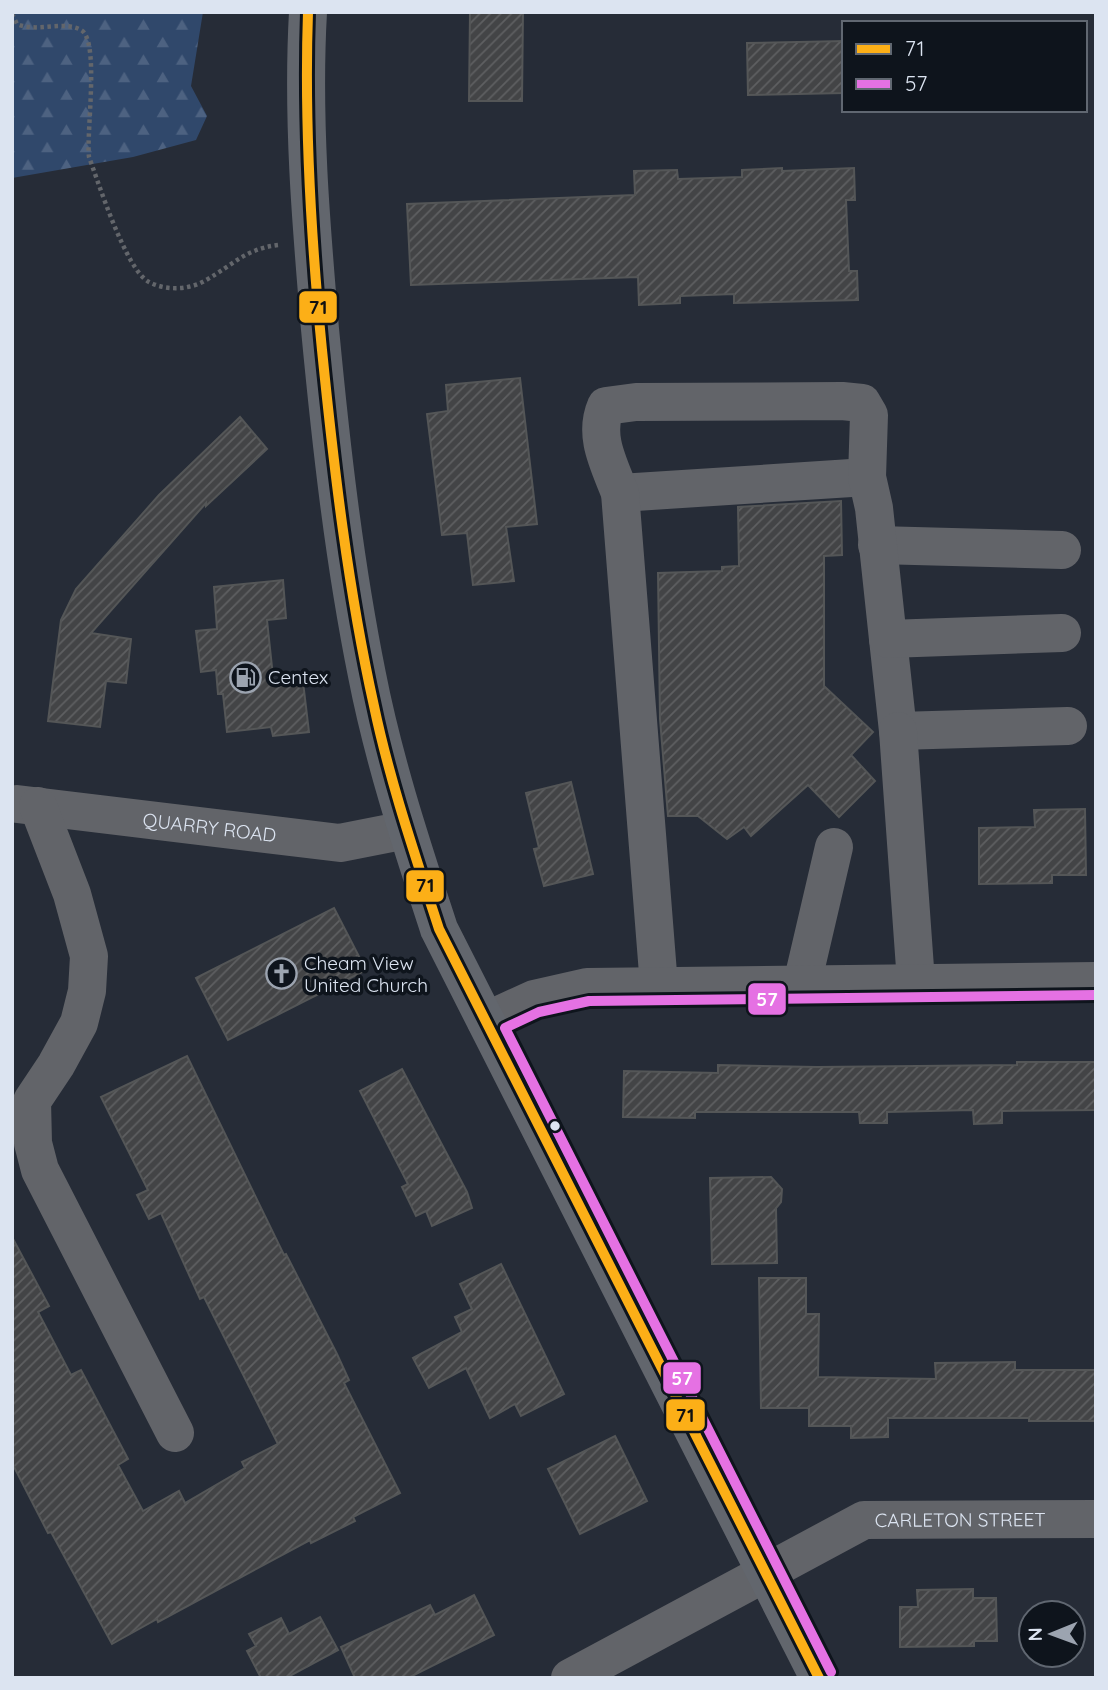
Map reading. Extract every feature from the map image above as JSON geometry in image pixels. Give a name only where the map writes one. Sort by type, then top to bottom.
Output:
[{"type":"main road","points":[[308,12],[307,115],[313,240],[325,381],[353,601],[367,678],[407,830],[439,929],[819,1678]]},
{"type":"street","points":[[659,986],[620,492],[601,445],[600,418],[606,406],[636,402],[862,403],[869,415],[867,477],[874,508],[898,731],[916,982]]},
{"type":"street","points":[[620,492],[867,477]]},
{"type":"street","points":[[877,545],[1062,550]]},
{"type":"street","points":[[888,639],[1062,633]]},
{"type":"street","points":[[898,731],[1068,726]]},
{"type":"street","name":"QUARRY ROAD","points":[[25,805],[340,843],[407,830]]},
{"type":"street","points":[[25,805],[72,894],[89,956],[87,991],[79,1023],[57,1065],[32,1101],[33,1143],[40,1170],[175,1433]]},
{"type":"street","points":[[802,984],[834,847]]},
{"type":"street","points":[[485,1021],[534,999],[587,987],[1096,981]]},
{"type":"street","name":"CARLETON STREET","points":[[570,1678],[864,1520],[1096,1519]]},
{"type":"path","points":[[12,14],[17,24],[27,29],[68,26],[82,30],[89,39],[92,61],[87,139],[89,158],[134,266],[148,282],[168,288],[185,288],[204,282],[258,247],[313,240]]},
{"type":"green space","points":[[12,12],[203,12],[191,86],[207,116],[196,140],[133,157],[12,178]]},
{"type":"building","points":[[470,12],[523,12],[522,101],[469,101]]},
{"type":"building","points":[[842,41],[842,93],[748,95],[747,43]]},
{"type":"building","points":[[782,168],[782,171],[854,168],[855,200],[846,200],[849,271],[857,271],[858,300],[734,303],[734,294],[680,296],[680,303],[639,305],[638,277],[411,285],[407,204],[635,195],[634,171],[677,170],[678,179],[742,177],[742,170]]},
{"type":"building","points":[[520,378],[537,524],[506,527],[514,581],[473,585],[467,533],[442,535],[427,414],[448,411],[446,385]]},
{"type":"building","points":[[240,417],[267,449],[206,506],[206,503],[91,633],[131,639],[126,683],[106,681],[100,727],[48,721],[61,620],[76,589],[159,495]]},
{"type":"building","points":[[841,501],[842,555],[824,556],[824,686],[873,732],[851,755],[875,781],[839,817],[808,785],[751,836],[744,827],[727,839],[698,816],[668,816],[660,719],[658,573],[722,571],[722,567],[739,566],[738,507]]},
{"type":"building","name":"Centex","points":[[283,580],[286,618],[267,620],[274,686],[303,682],[309,732],[273,736],[271,727],[227,732],[223,694],[218,694],[216,670],[201,672],[196,631],[217,629],[214,587]]},
{"type":"building","points":[[571,782],[593,874],[544,886],[534,849],[539,848],[526,793]]},
{"type":"building","points":[[1085,809],[1086,875],[1052,875],[1052,883],[979,884],[979,828],[1035,827],[1034,810]]},
{"type":"building","name":"Cheam View United Church","points":[[334,908],[366,970],[228,1040],[196,978]]},
{"type":"building","points":[[187,1056],[284,1255],[286,1254],[337,1354],[349,1380],[344,1383],[400,1493],[353,1517],[355,1521],[311,1543],[310,1540],[112,1644],[51,1532],[48,1533],[12,1463],[12,1237],[49,1306],[38,1312],[71,1375],[81,1370],[128,1459],[118,1465],[143,1511],[179,1491],[185,1503],[245,1468],[242,1462],[278,1444],[204,1297],[200,1299],[161,1213],[149,1219],[137,1195],[148,1190],[101,1097]]},
{"type":"building","points":[[1017,1062],[1096,1062],[1096,1110],[1002,1111],[1002,1123],[974,1124],[973,1110],[887,1112],[887,1123],[860,1123],[859,1112],[695,1112],[695,1118],[623,1117],[624,1071],[718,1073],[718,1065],[1017,1065]]},
{"type":"building","points":[[402,1069],[467,1192],[472,1208],[432,1226],[426,1211],[416,1216],[402,1187],[408,1184],[360,1091]]},
{"type":"building","points":[[771,1177],[782,1189],[781,1202],[776,1208],[777,1263],[712,1264],[710,1178]]},
{"type":"building","points":[[501,1264],[564,1394],[521,1416],[515,1404],[490,1418],[466,1368],[429,1388],[413,1358],[462,1332],[455,1317],[472,1309],[460,1284]]},
{"type":"building","points":[[759,1278],[806,1278],[806,1314],[819,1314],[818,1377],[936,1379],[935,1363],[1015,1362],[1015,1370],[1096,1370],[1096,1421],[888,1418],[888,1437],[851,1438],[851,1426],[809,1426],[809,1408],[761,1408]]},
{"type":"building","points":[[615,1436],[647,1501],[580,1534],[548,1469]]},
{"type":"building","points":[[973,1589],[973,1598],[996,1598],[997,1641],[974,1641],[974,1646],[900,1647],[900,1607],[918,1607],[917,1590]]},
{"type":"building","points":[[474,1595],[494,1635],[408,1678],[355,1678],[341,1647],[430,1605],[435,1615]]},
{"type":"building","points":[[320,1617],[338,1650],[286,1678],[261,1678],[247,1651],[256,1646],[249,1634],[281,1618],[289,1634]]},
{"type":"transit line","name":"71","points":[[308,12],[307,97],[312,224],[332,439],[349,573],[365,662],[380,734],[404,818],[439,929],[819,1678]]},
{"type":"transit line","name":"57","points":[[831,1672],[505,1028],[539,1012],[589,1001],[1096,995]]},
{"type":"place","name":"Centex","points":[[245,677]]},
{"type":"place","name":"Cheam View United Church","points":[[281,974]]}]
